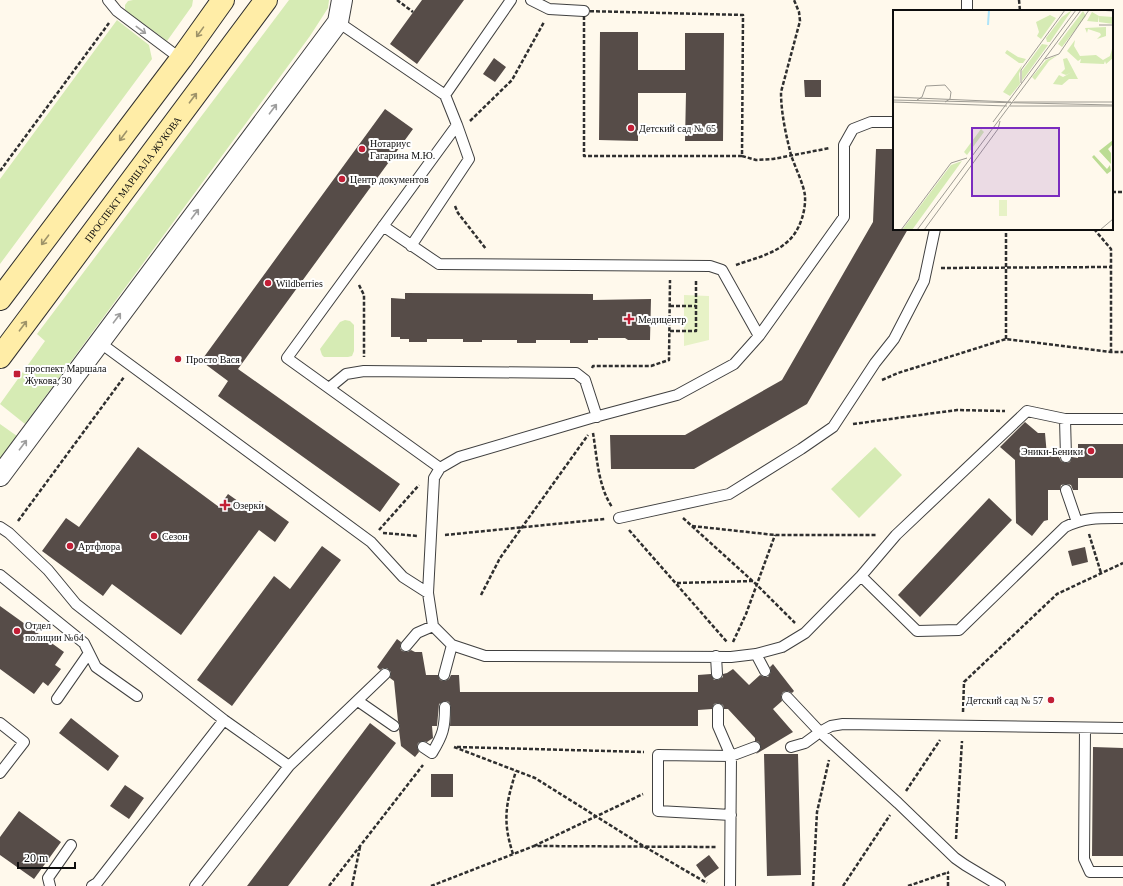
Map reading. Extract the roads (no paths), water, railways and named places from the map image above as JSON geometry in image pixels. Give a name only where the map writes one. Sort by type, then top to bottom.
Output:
[{"type":"main road","points":[[0,299],[181,59],[223,0]]},
{"type":"main road","name":"ПРОСПЕКТ МАРШАЛА ЖУКОВА","points":[[0,357],[266,0]]},
{"type":"street","points":[[0,476],[338,22],[342,0]]},
{"type":"lane","points":[[108,0],[116,11],[181,59]]},
{"type":"lane","points":[[445,95],[511,0]]},
{"type":"lane","points":[[531,0],[548,9],[584,11]]},
{"type":"lane","points":[[338,22],[445,95],[470,159],[411,246]]},
{"type":"lane","points":[[893,122],[871,122],[853,129],[844,146],[844,217],[759,336],[734,364],[677,395],[459,457],[440,468],[434,478],[430,537],[428,593],[433,626],[452,645],[485,656],[731,656],[756,654],[782,647],[805,633],[861,576],[896,536],[1027,411],[1065,419],[1123,419]]},
{"type":"lane","points":[[440,468],[287,358],[457,125]]},
{"type":"lane","points":[[383,226],[439,264],[710,266],[722,270],[759,336]]},
{"type":"lane","points":[[619,518],[729,494],[833,427],[875,363],[894,339],[924,281],[935,230]]},
{"type":"lane","points":[[99,342],[371,542],[403,577],[428,593]]},
{"type":"lane","points":[[329,388],[346,374],[364,371],[576,373],[585,380],[597,417]]},
{"type":"lane","points":[[1065,419],[1066,457]]},
{"type":"lane","points":[[1066,490],[1077,522]]},
{"type":"lane","points":[[861,576],[917,631],[959,630],[1065,527],[1092,518],[1123,518]]},
{"type":"lane","points":[[0,526],[48,570],[76,604],[224,720],[289,766]]},
{"type":"lane","points":[[0,575],[84,642],[96,667],[137,696]]},
{"type":"lane","points":[[406,646],[417,633],[433,626]]},
{"type":"lane","points":[[444,675],[452,645]]},
{"type":"lane","points":[[57,699],[89,653]]},
{"type":"lane","points":[[756,654],[765,671]]},
{"type":"lane","points":[[716,656],[717,674]]},
{"type":"lane","points":[[196,886],[289,766],[385,674]]},
{"type":"lane","points":[[787,697],[832,744],[898,803],[955,858],[965,866],[1000,886]]},
{"type":"lane","points":[[358,701],[394,726]]},
{"type":"lane","points":[[423,747],[432,753],[441,739],[445,724],[445,707]]},
{"type":"lane","points":[[718,709],[718,726],[730,756],[730,886]]},
{"type":"lane","points":[[92,886],[97,883],[224,720]]},
{"type":"lane","points":[[0,723],[24,742],[0,773]]},
{"type":"lane","points":[[791,747],[805,743],[831,726],[843,724],[1123,728]]},
{"type":"lane","points":[[1085,728],[1084,858],[1090,877],[1123,872]]},
{"type":"lane","points":[[731,815],[658,811],[658,755],[730,756],[755,747]]},
{"type":"lane","points":[[50,886],[48,878],[71,845]]},
{"type":"place","name":"Детский сад № 65","points":[[631,128]]},
{"type":"place","name":"Нотариус Гагарина М.Ю.","points":[[362,149]]},
{"type":"place","name":"Центр документов","points":[[342,179]]},
{"type":"place","name":"Wildberries","points":[[268,283]]},
{"type":"place","name":"Медицентр","points":[[629,319]]},
{"type":"place","name":"Просто Вася","points":[[178,359]]},
{"type":"place","name":"проспект Маршала Жукова, 30","points":[[17,374]]},
{"type":"place","name":"Эники-Беники","points":[[1091,451]]},
{"type":"place","name":"Озерки","points":[[225,505]]},
{"type":"place","name":"Сезон","points":[[154,536]]},
{"type":"place","name":"Артфлора","points":[[70,546]]},
{"type":"place","name":"Отдел полиции №64","points":[[17,631]]},
{"type":"place","name":"Детский сад № 57","points":[[1051,700]]}]
